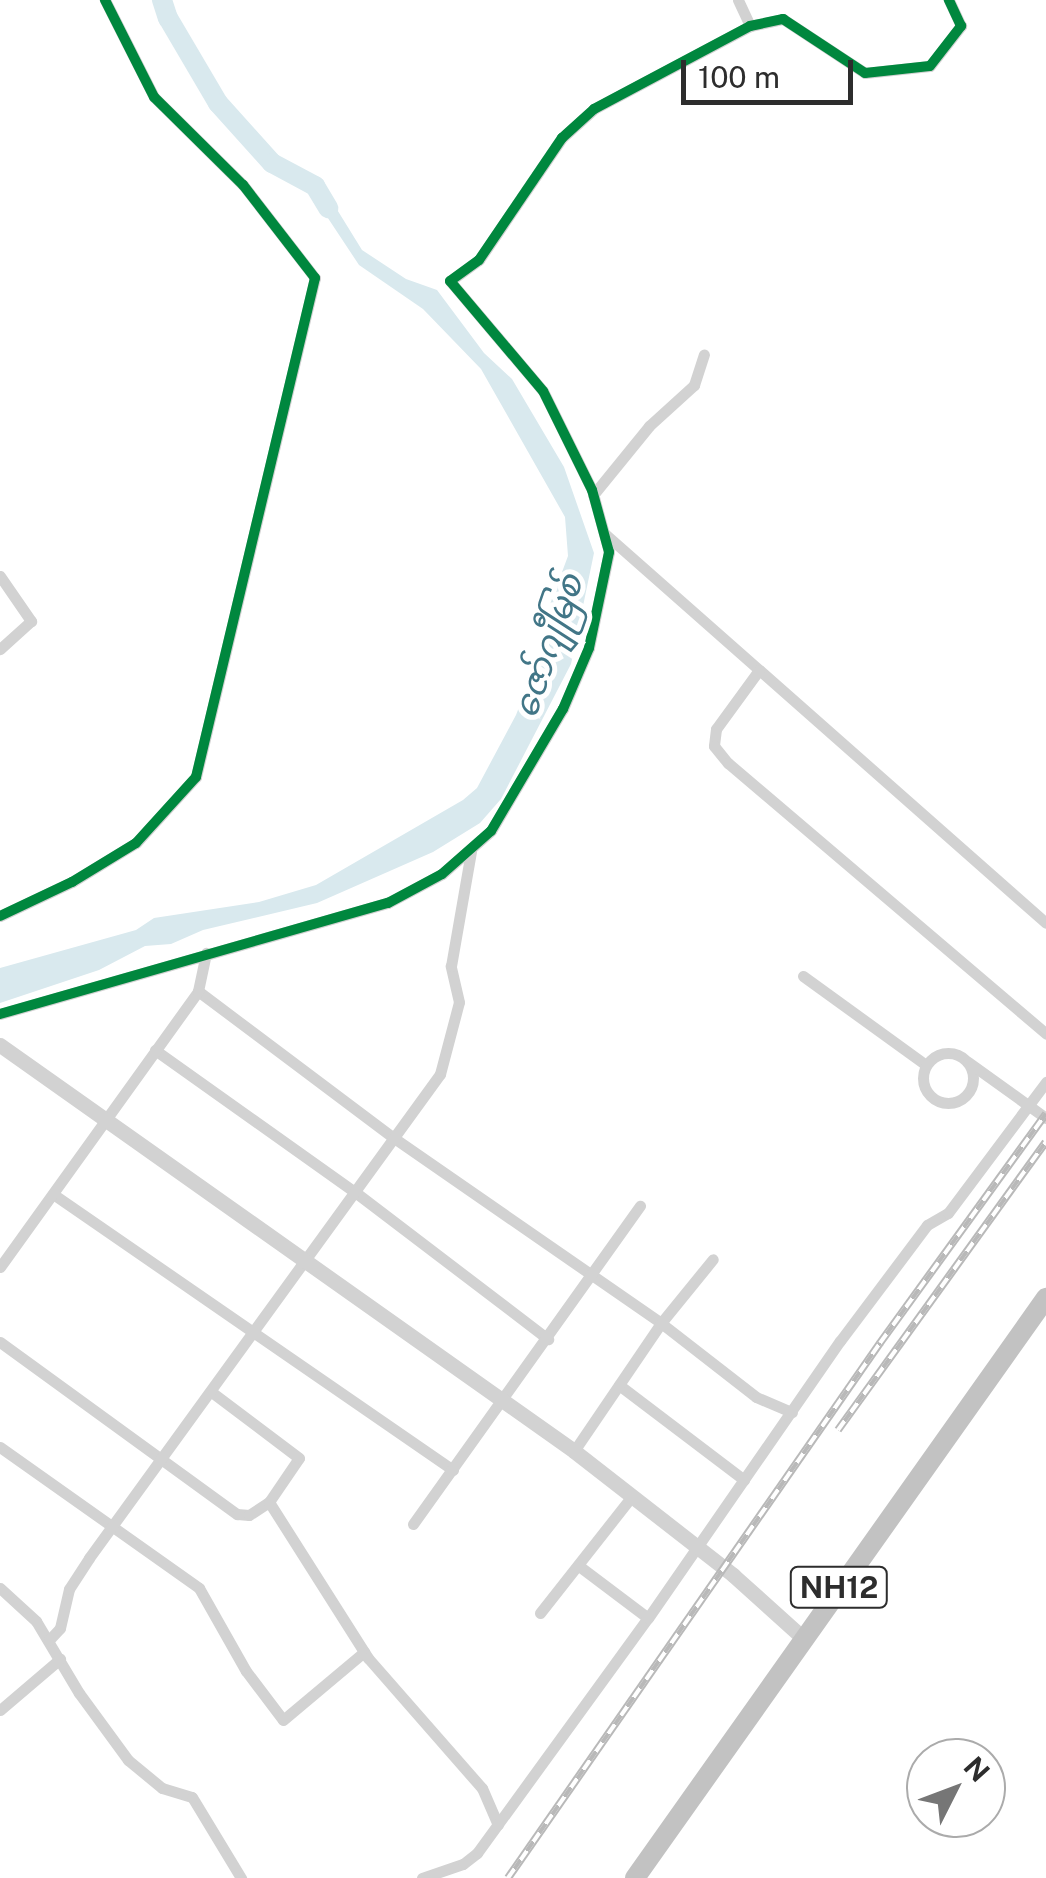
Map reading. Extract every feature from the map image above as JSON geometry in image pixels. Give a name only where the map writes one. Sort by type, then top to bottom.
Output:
[{"type":"highway","name":"NH12","points":[[635,1878],[1046,1298]]},
{"type":"street","points":[[0,916],[72,882],[136,844],[196,777],[218,699],[315,278],[243,185],[154,97],[104,0]]},
{"type":"street","points":[[738,0],[750,26]]},
{"type":"street","points":[[0,1014],[206,952],[388,904],[442,874],[471,851],[516,794],[563,709],[589,648],[609,552],[593,496],[543,391],[450,280],[479,260],[562,138],[594,109],[750,26],[784,19],[864,72],[930,66],[962,26],[948,0]]},
{"type":"street","points":[[593,496],[650,426],[694,385],[704,355]]},
{"type":"street","points":[[604,533],[1046,923]]},
{"type":"street","points":[[0,576],[30,621],[0,649]]},
{"type":"street","points":[[759,670],[716,728],[714,746],[1046,1034]]},
{"type":"street","points":[[49,1640],[60,1628],[70,1590],[113,1525],[440,1074],[459,1002],[451,966],[471,851]]},
{"type":"street","points":[[0,1267],[198,991],[206,952]]},
{"type":"street","points":[[803,976],[926,1065]]},
{"type":"street","points":[[198,991],[394,1138],[662,1323],[756,1398],[792,1412]]},
{"type":"street","points":[[0,1044],[574,1451],[803,1638]]},
{"type":"street","points":[[155,1050],[355,1192],[548,1339]]},
{"type":"street","points":[[926,1065],[940,1054],[963,1058],[1046,1118]]},
{"type":"street","points":[[926,1065],[926,1090],[939,1102],[956,1102],[972,1086],[972,1071],[963,1058]]},
{"type":"street","points":[[422,1878],[463,1864],[498,1826],[927,1225],[948,1213],[1046,1082]]},
{"type":"street","points":[[53,1194],[453,1470]]},
{"type":"street","points":[[413,1524],[504,1402],[640,1206]]},
{"type":"street","points":[[0,1236],[14,1247]]},
{"type":"street","points":[[574,1451],[662,1323],[712,1259]]},
{"type":"street","points":[[0,1342],[237,1514],[249,1515],[269,1502],[300,1458],[210,1392]]},
{"type":"street","points":[[619,1386],[744,1480]]},
{"type":"street","points":[[0,1447],[199,1588],[246,1671],[283,1720],[364,1652]]},
{"type":"street","points":[[540,1613],[632,1496]]},
{"type":"street","points":[[269,1502],[364,1652],[482,1788],[498,1826]]},
{"type":"street","points":[[580,1566],[648,1618]]},
{"type":"street","points":[[0,1588],[49,1640],[128,1760],[162,1788],[192,1797],[240,1878]]},
{"type":"street","points":[[0,1710],[60,1660]]},
{"type":"water","points":[[320,182],[362,250],[406,279],[437,290],[484,353],[512,379],[564,467],[594,553],[571,664],[501,799],[480,823],[433,852],[317,903],[203,930],[171,944],[145,946],[99,970],[0,1003],[0,968],[136,930],[154,918],[259,902],[316,885],[463,800],[477,788],[516,715],[545,640],[546,615],[568,556],[565,517],[481,369],[423,309],[359,265],[310,191]]},
{"type":"waterway","name":"ဇော်ဂျီမြစ်","points":[[162,0],[168,18],[218,103],[272,163],[315,186],[328,208]]},
{"type":"railway","points":[[508,1878],[880,1343],[1046,1114]]},
{"type":"railway","points":[[838,1430],[1046,1142]]},
{"type":"cycle path","points":[[0,916],[72,882],[136,843],[196,777],[315,278],[243,185],[154,97],[105,0]]},
{"type":"cycle path","points":[[0,1014],[388,903],[442,874],[491,831],[563,709],[589,648],[609,552],[592,490],[543,391],[450,281],[479,260],[562,138],[594,109],[750,26],[783,19],[865,73],[930,66],[961,26],[949,0]]}]
